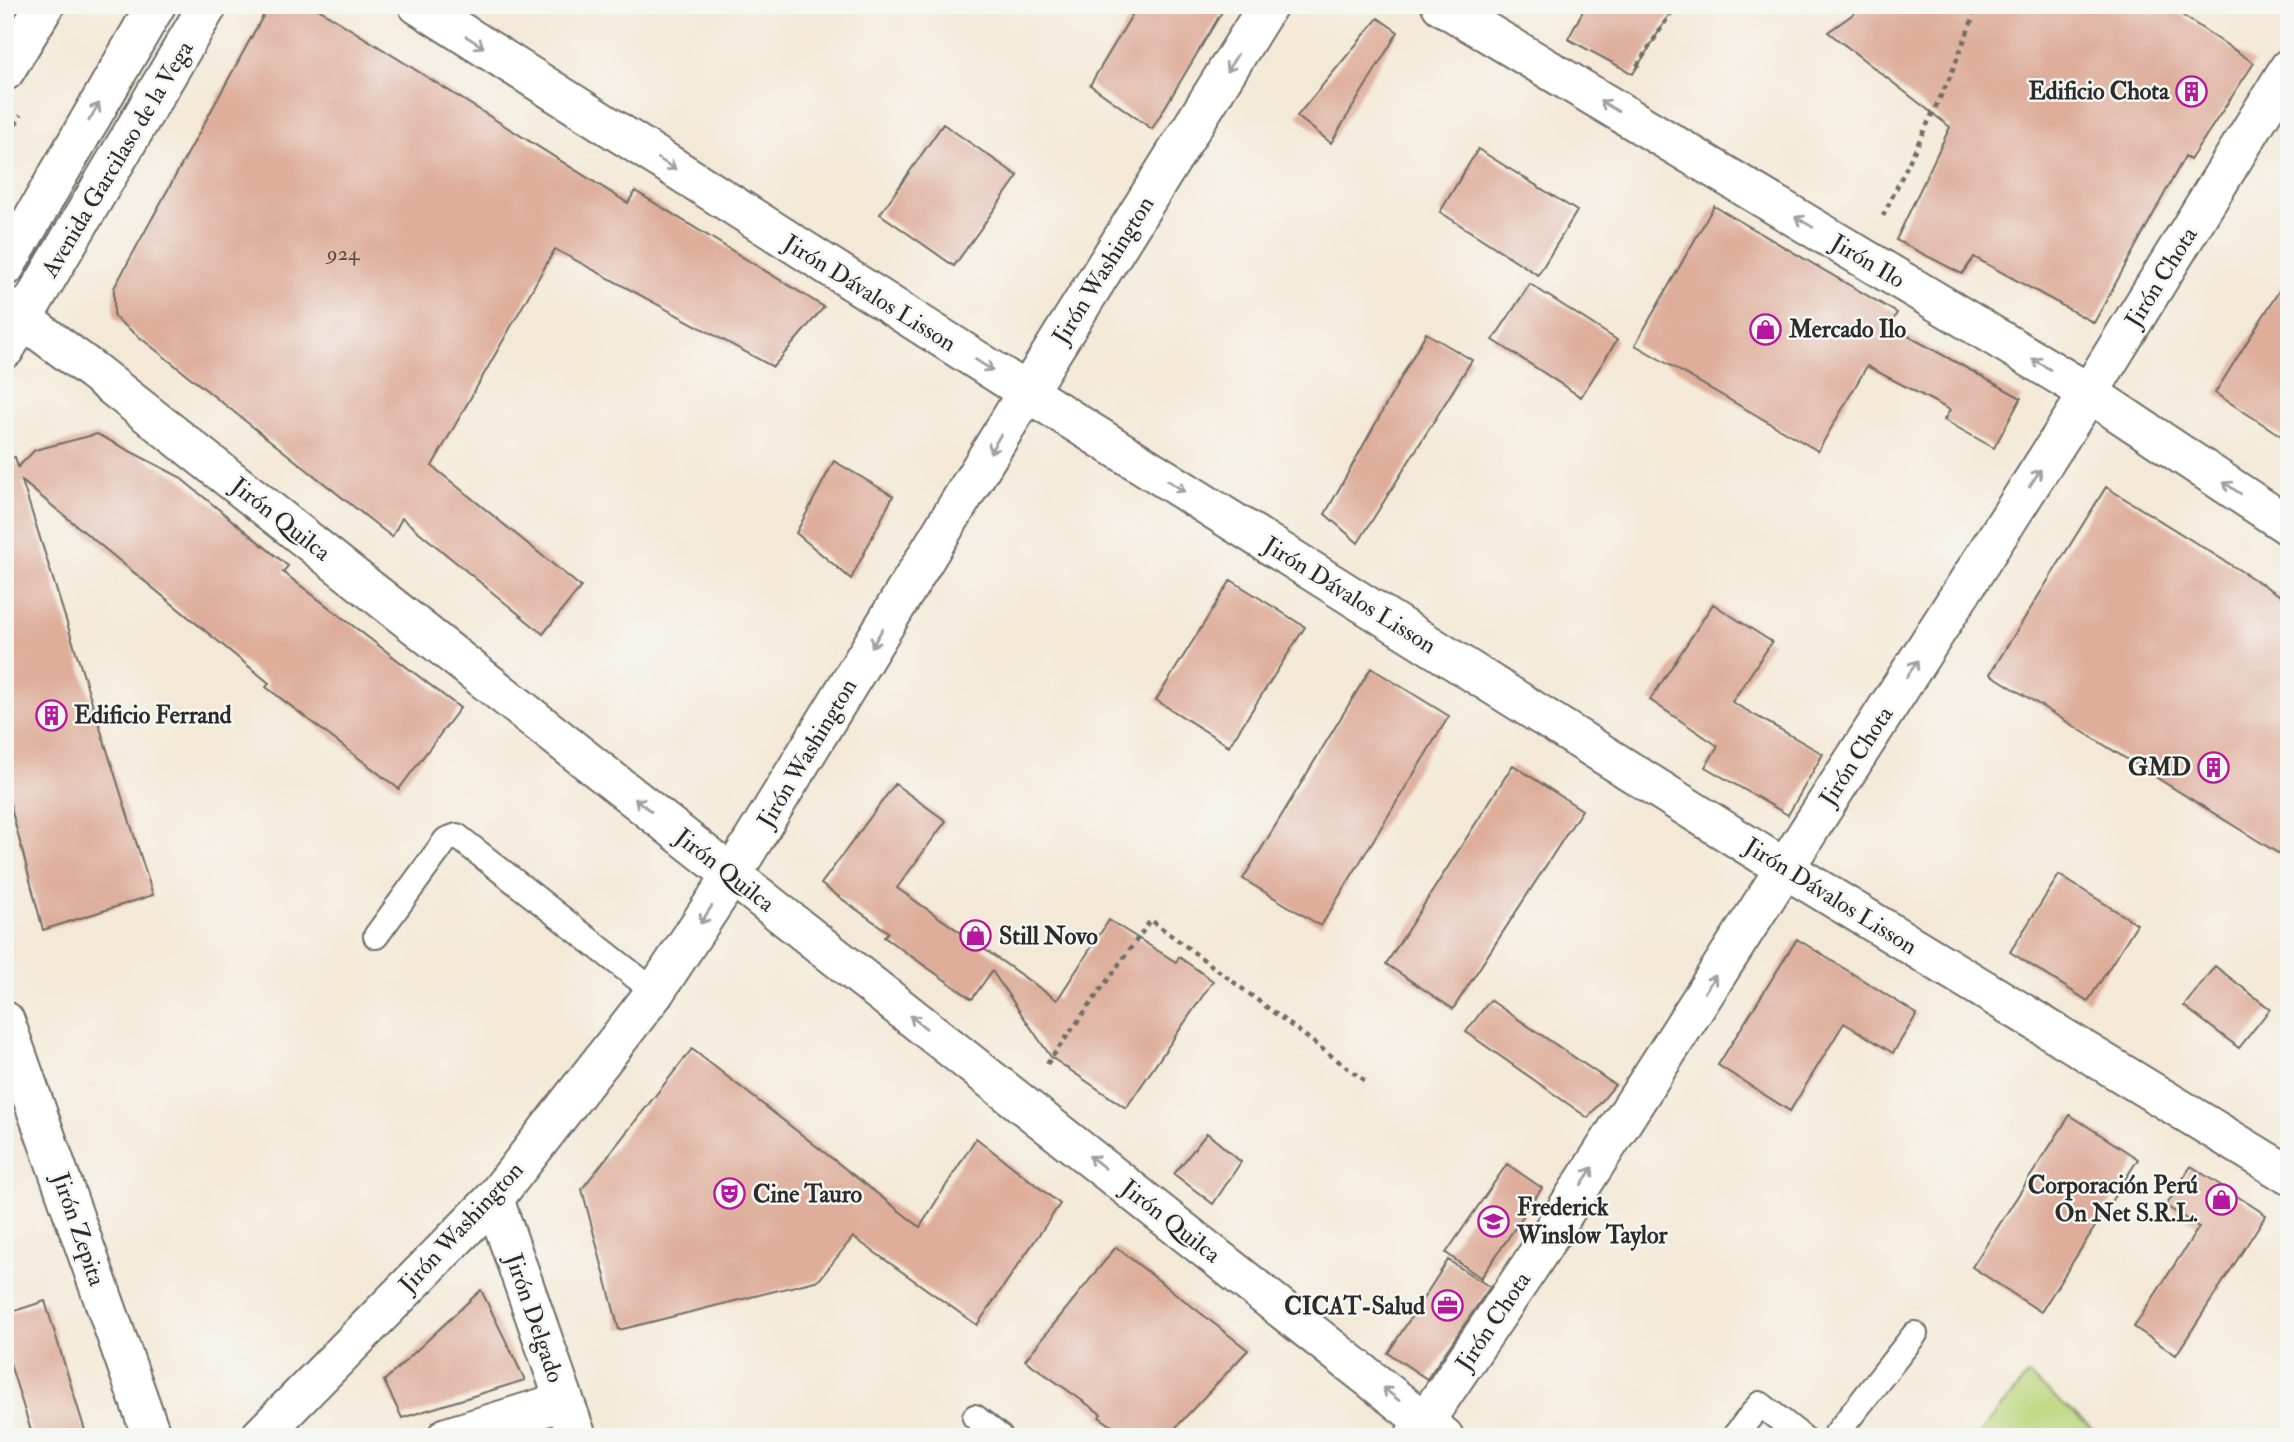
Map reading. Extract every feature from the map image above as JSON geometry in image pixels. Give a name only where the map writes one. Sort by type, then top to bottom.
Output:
[{"type":"street","points":[[5,71],[45,5]]},
{"type":"street","name":"Avenida Garcilaso de la Vega","points":[[5,267],[156,5]]},
{"type":"street","name":"Avenida Garcilaso de la Vega","points":[[11,325],[208,5]]},
{"type":"street","name":"Jirón Dávalos Lisson","points":[[418,5],[1784,868],[2289,1175]]},
{"type":"street","name":"Jirón Washington","points":[[260,1437],[494,1199],[655,992],[732,875],[1027,392],[1268,5]]},
{"type":"street","name":"Jirón Ilo","points":[[1441,5],[2090,393],[2289,526]]},
{"type":"street","name":"Jirón Chota","points":[[1428,1432],[1530,1266],[2090,393],[2289,68]]},
{"type":"street","name":"Jirón Quilca","points":[[11,325],[93,371],[1019,1101],[1428,1432]]},
{"type":"street","name":"Jirón Zepita","points":[[5,1021],[152,1437]]},
{"type":"street","name":"Jirón Delgado","points":[[494,1199],[577,1437]]},
{"type":"street","points":[[447,1437],[564,1401]]},
{"type":"lane","points":[[376,936],[446,840],[457,836],[655,992]]},
{"type":"lane","points":[[1834,1437],[1915,1334]]},
{"type":"lane","points":[[1734,1437],[1760,1404],[1802,1437]]},
{"type":"lane","points":[[975,1417],[1000,1437]]},
{"type":"path","points":[[1611,107],[1676,5]]},
{"type":"path","points":[[1863,258],[1950,77],[1978,5]]},
{"type":"path","points":[[1019,1101],[1152,920],[1365,1081]]},
{"type":"green space","points":[[2028,1375],[2102,1437],[1977,1437]]},
{"type":"building","points":[[269,5],[312,5],[628,203],[635,191],[824,307],[773,367],[555,249],[432,466],[581,587],[543,634],[402,518],[392,537],[114,317],[114,288]]},
{"type":"building","points":[[1138,5],[1226,5],[1152,129],[1090,85]]},
{"type":"building","points":[[1586,5],[1675,5],[1633,74],[1568,39]]},
{"type":"building","points":[[1866,5],[2167,5],[2254,63],[2190,160],[2185,156],[2094,323],[1974,257],[1962,274],[1896,240],[1950,127],[1828,32]]},
{"type":"building","points":[[1378,18],[1398,32],[1331,143],[1297,116]]},
{"type":"building","points":[[943,124],[1018,176],[954,266],[880,214]]},
{"type":"building","points":[[1478,149],[1577,211],[1538,275],[1440,212]]},
{"type":"building","name":"Mercado Ilo","points":[[1714,206],[1897,313],[1890,326],[2021,398],[1994,448],[1944,420],[1950,410],[1867,366],[1818,451],[1635,345]]},
{"type":"building","points":[[2289,275],[2289,441],[2215,393]]},
{"type":"building","points":[[1530,284],[1617,340],[1581,397],[1493,340]]},
{"type":"building","points":[[1426,333],[1472,360],[1358,543],[1325,514]]},
{"type":"building","name":"Edificio Ferrand","points":[[97,434],[178,476],[288,566],[283,572],[460,708],[399,789],[266,687],[269,683],[22,481],[153,895],[43,930],[5,785],[5,459],[15,457],[18,467],[35,450]]},
{"type":"building","points":[[834,461],[893,496],[851,579],[796,533]]},
{"type":"building","name":"GMD","points":[[2106,487],[2289,601],[2289,860],[1990,674]]},
{"type":"building","points":[[1231,580],[1305,627],[1229,746],[1156,700]]},
{"type":"building","points":[[1713,604],[1772,642],[1732,702],[1823,754],[1788,815],[1705,767],[1718,746],[1650,700]]},
{"type":"building","points":[[1371,668],[1449,716],[1321,926],[1243,879]]},
{"type":"building","points":[[1513,765],[1582,810],[1453,1009],[1386,964]]},
{"type":"building","points":[[895,784],[946,821],[897,888],[1057,1000],[1109,920],[1176,962],[1179,957],[1213,981],[1126,1108],[1051,1057],[992,971],[972,999],[884,937],[888,932],[821,884]]},
{"type":"building","points":[[2059,875],[2137,924],[2088,1001],[2010,952]]},
{"type":"building","points":[[1797,939],[1917,1014],[1893,1053],[1844,1023],[1790,1111],[1718,1065]]},
{"type":"building","points":[[2215,966],[2270,1009],[2239,1048],[2184,1006]]},
{"type":"building","points":[[1490,1000],[1615,1085],[1588,1118],[1466,1032]]},
{"type":"building","name":"Cine Tauro","points":[[692,1049],[920,1227],[976,1138],[1060,1204],[977,1325],[853,1237],[819,1280],[619,1330],[582,1189]]},
{"type":"building","points":[[2070,1115],[2138,1159],[2041,1312],[1972,1267]]},
{"type":"building","points":[[1207,1133],[1241,1162],[1213,1204],[1174,1174]]},
{"type":"building","name":"Frederick Winslow Taylor","points":[[1507,1164],[1542,1188],[1481,1278],[1446,1253]]},
{"type":"building","points":[[2191,1166],[2266,1215],[2176,1355],[2134,1327],[2199,1227],[2166,1206]]},
{"type":"building","points":[[1116,1247],[1248,1350],[1167,1437],[1128,1437],[1099,1417],[1101,1414],[1025,1360]]},
{"type":"building","points":[[1448,1260],[1490,1287],[1427,1379],[1388,1353]]},
{"type":"building","points":[[481,1290],[525,1380],[402,1418],[384,1381]]},
{"type":"building","points":[[45,1301],[87,1437],[33,1437],[5,1348],[5,1314]]},
{"type":"place","name":"Edificio Chota","points":[[2192,91]]},
{"type":"place","name":"Mercado Ilo","points":[[1766,329]]},
{"type":"place","name":"Edificio Ferrand","points":[[51,715]]},
{"type":"place","name":"GMD","points":[[2214,767]]},
{"type":"place","name":"Still Novo","points":[[976,936]]},
{"type":"place","name":"Cine Tauro","points":[[730,1194]]},
{"type":"place","name":"Corporación Perú On Net S.R.L.","points":[[2221,1199]]},
{"type":"place","name":"Frederick Winslow Taylor","points":[[1494,1221]]},
{"type":"place","name":"CICAT-Salud","points":[[1448,1306]]}]
